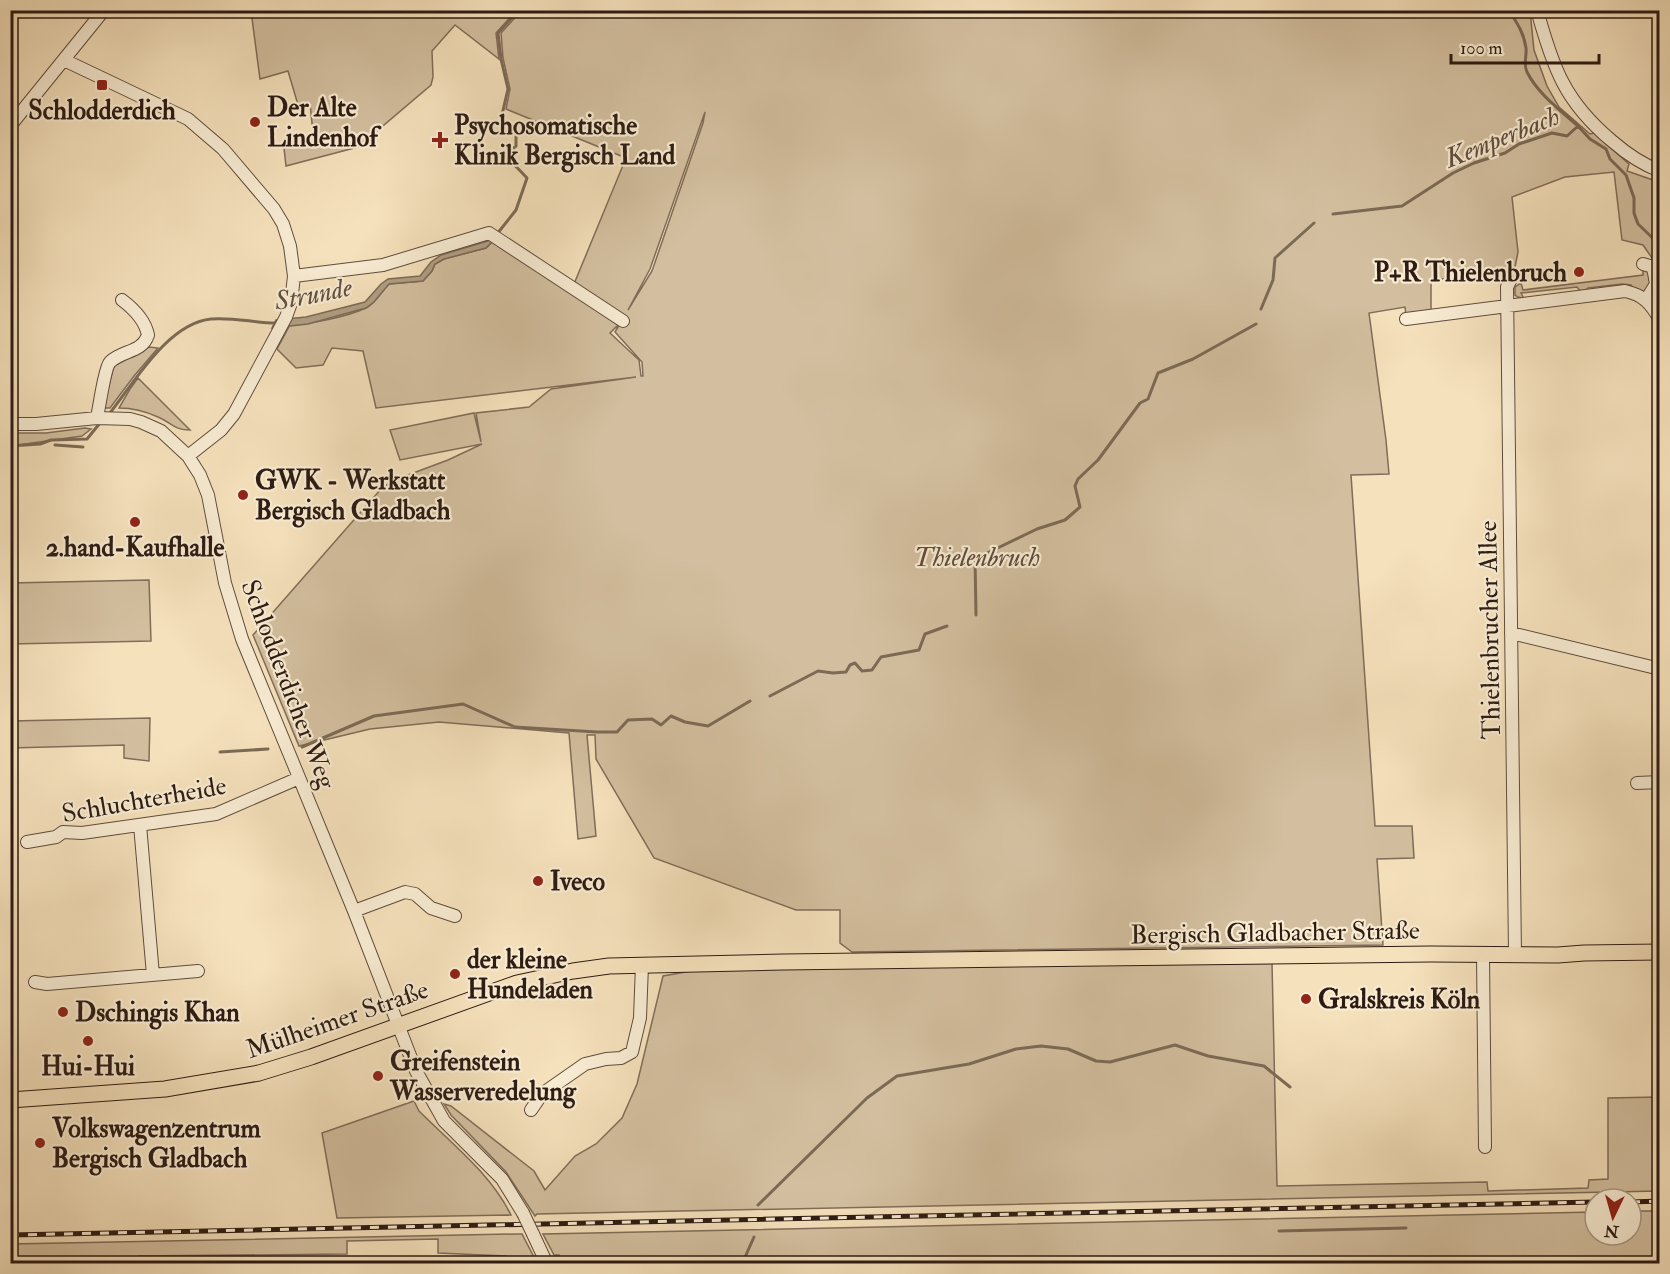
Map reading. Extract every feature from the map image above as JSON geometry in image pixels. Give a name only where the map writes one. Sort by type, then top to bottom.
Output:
[{"type":"main road","name":"Bergisch Gladbacher Straße","points":[[891,960],[1659,952]]},
{"type":"main road","name":"Mülheimer Straße","points":[[10,1100],[165,1089],[259,1073],[303,1060],[540,976],[642,965],[891,960]]},
{"type":"street","points":[[10,126],[104,10]]},
{"type":"street","points":[[1656,10],[1659,16]]},
{"type":"street","points":[[1538,11],[1547,49],[1560,81],[1572,100],[1593,125],[1633,158],[1659,171]]},
{"type":"street","points":[[64,60],[188,119],[223,149],[262,194],[278,217],[290,246],[294,276],[291,303],[283,322],[229,422],[188,456]]},
{"type":"street","points":[[294,276],[383,265],[485,233],[495,236],[622,321]]},
{"type":"street","points":[[1643,264],[1653,267],[1656,284],[1646,300]]},
{"type":"street","name":"Thielenbrucher Allee","points":[[1510,281],[1507,287],[1507,305],[1515,955]]},
{"type":"street","points":[[1406,319],[1624,291],[1646,300],[1652,305],[1659,320]]},
{"type":"street","points":[[99,418],[108,366],[116,358],[143,345],[148,335],[138,314],[122,300]]},
{"type":"street","name":"Schlodderdicher Weg","points":[[10,424],[99,418],[141,422],[161,431],[188,456],[200,475],[208,495],[225,583],[242,639],[423,1085],[444,1121],[502,1179],[523,1213],[547,1263]]},
{"type":"street","points":[[1511,633],[1659,669]]},
{"type":"street","name":"Schluchterheide","points":[[27,842],[56,837],[63,832],[82,833],[216,814],[300,778]]},
{"type":"street","points":[[1637,783],[1659,782]]},
{"type":"street","points":[[140,825],[153,975]]},
{"type":"street","points":[[354,911],[405,892],[415,894],[431,908],[455,916]]},
{"type":"street","points":[[1483,955],[1485,1147]]},
{"type":"street","points":[[531,1110],[542,1094],[585,1064],[606,1059],[621,1059],[632,1052],[640,1018],[642,965]]},
{"type":"street","points":[[34,981],[46,984],[198,970]]},
{"type":"green space","points":[[251,10],[516,11],[496,33],[499,59],[455,25],[432,51],[431,85],[358,147],[286,166],[284,148],[314,143],[310,103],[298,105],[288,71],[260,79]]},
{"type":"green space","name":"Thielenbruch","points":[[521,11],[1530,11],[1534,50],[1547,86],[1559,107],[1590,134],[1594,133],[1629,164],[1627,171],[1659,182],[1659,257],[1652,258],[1643,245],[1622,240],[1614,172],[1565,177],[1512,197],[1518,252],[1514,272],[1431,280],[1431,313],[1406,316],[1405,307],[1369,313],[1389,474],[1351,475],[1375,826],[1412,826],[1414,858],[1377,859],[1383,945],[852,952],[840,943],[840,910],[796,910],[654,858],[596,759],[595,735],[587,735],[596,836],[578,839],[569,733],[439,722],[370,729],[299,746],[253,635],[381,489],[392,481],[448,460],[482,444],[400,460],[390,430],[474,413],[481,442],[476,413],[529,407],[551,389],[636,377],[376,408],[363,351],[332,348],[323,365],[296,368],[277,349],[290,325],[328,319],[366,308],[389,284],[423,281],[435,264],[444,259],[486,248],[494,240],[618,325],[610,333],[639,360],[641,376],[643,376],[642,362],[615,332],[624,317],[574,284],[626,158],[506,109],[510,89],[503,58],[501,33]],"holes":[[[705,112],[652,271],[628,310],[650,269]]]},
{"type":"green space","points":[[1643,268],[1647,268],[1652,282],[1644,292],[1631,285],[1622,284],[1588,288],[1581,292],[1577,287],[1521,293],[1524,299],[1515,295],[1515,287],[1521,283],[1523,290],[1643,275]]},
{"type":"green space","points":[[149,347],[158,348],[110,408],[103,408],[114,366]]},
{"type":"green space","points":[[138,378],[190,430],[177,427],[144,412],[119,408]]},
{"type":"green space","points":[[91,429],[82,436],[18,445],[11,443],[11,433],[46,433]]},
{"type":"green space","points":[[149,580],[151,641],[11,644],[11,583]]},
{"type":"green space","points":[[150,718],[149,761],[124,758],[124,745],[11,748],[11,721]]},
{"type":"green space","points":[[1272,963],[1277,1186],[1487,1182],[1488,1191],[1583,1188],[1583,1193],[537,1214],[535,1216],[506,1172],[451,1115],[444,1104],[451,1106],[534,1171],[545,1190],[575,1156],[596,1144],[622,1118],[637,1084],[663,976],[714,967]]},
{"type":"green space","points":[[1659,1097],[1659,1191],[1643,1191],[1643,1187],[1588,1187],[1589,1180],[1608,1179],[1608,1098]]},
{"type":"green space","points":[[414,1101],[419,1111],[481,1172],[511,1215],[337,1218],[322,1133]]},
{"type":"green space","points":[[1643,1211],[1659,1211],[1659,1263],[562,1264],[559,1255],[554,1255],[543,1234],[1583,1212],[1583,1247],[1643,1247]]},
{"type":"green space","points":[[522,1234],[537,1263],[509,1263],[506,1256],[438,1253],[438,1239],[347,1241],[347,1254],[139,1256],[139,1260],[11,1263],[11,1244]]},
{"type":"shaded area","points":[[489,237],[494,240],[486,248],[444,259],[435,264],[423,281],[389,284],[366,308],[308,324],[272,328],[276,320],[306,317],[365,302],[388,279],[420,276],[431,262],[441,255],[488,241]]},
{"type":"waterway","name":"Strunde","points":[[497,234],[516,210],[527,178],[505,155],[516,146],[516,134],[501,119],[508,89],[498,33],[519,10]]},
{"type":"waterway","points":[[1509,10],[1524,38],[1526,69],[1532,80],[1550,101],[1578,126]]},
{"type":"waterway","name":"Kemperbach","points":[[1333,214],[1402,206],[1453,173],[1474,163],[1552,133],[1567,136],[1578,126],[1590,139],[1606,149],[1610,159],[1626,175],[1634,198],[1634,213],[1638,224],[1660,245]]},
{"type":"waterway","name":"Kemperbach","points":[[1261,309],[1273,280],[1275,258],[1314,223]]},
{"type":"waterway","name":"Strunde","points":[[109,414],[153,356],[180,331],[195,323],[211,319],[276,323]]},
{"type":"waterway","name":"Kemperbach","points":[[976,615],[975,559],[1037,529],[1065,520],[1080,507],[1075,486],[1078,479],[1098,460],[1140,403],[1148,399],[1158,373],[1193,359],[1256,324]]},
{"type":"waterway","name":"Strunde","points":[[10,446],[40,444],[51,440],[87,439],[100,423]]},
{"type":"waterway","points":[[55,445],[83,447]]},
{"type":"waterway","name":"Kemperbach","points":[[770,696],[818,671],[846,672],[850,665],[855,663],[862,671],[872,670],[881,657],[919,650],[925,634],[947,626]]},
{"type":"waterway","name":"Kemperbach","points":[[302,747],[374,716],[463,704],[515,727],[617,732],[628,720],[652,719],[661,725],[671,716],[685,722],[708,726],[750,701]]},
{"type":"waterway","name":"Kemperbach","points":[[220,752],[268,749]]},
{"type":"waterway","points":[[758,1205],[867,1098],[897,1076],[969,1064],[1016,1049],[1041,1046],[1068,1049],[1096,1061],[1110,1062],[1175,1045],[1208,1056],[1264,1066],[1290,1087]]},
{"type":"waterway","points":[[1279,1231],[1406,1228]]},
{"type":"waterway","points":[[742,1264],[754,1237]]},
{"type":"railway","points":[[1643,1202],[1660,1201]]},
{"type":"railway","points":[[10,1235],[1583,1202]]},
{"type":"place","name":"Schlodderdich","points":[[102,85]]},
{"type":"place","name":"Der Alte Lindenhof","points":[[255,122]]},
{"type":"place","name":"Psychosomatische Klinik Bergisch Land","points":[[440,140]]},
{"type":"place","name":"P+R Thielenbruch","points":[[1579,272]]},
{"type":"place","name":"GWK - Werkstatt Bergisch Gladbach","points":[[243,495]]},
{"type":"place","name":"2.hand-Kaufhalle","points":[[135,522]]},
{"type":"place","name":"Iveco","points":[[538,881]]},
{"type":"place","name":"der kleine Hundeladen","points":[[455,974]]},
{"type":"place","name":"Gralskreis Köln","points":[[1306,999]]},
{"type":"place","name":"Dschingis Khan","points":[[63,1012]]},
{"type":"place","name":"Hui-Hui","points":[[88,1041]]},
{"type":"place","name":"Greifenstein Wasserveredelung","points":[[378,1076]]},
{"type":"place","name":"Volkswagenzentrum Bergisch Gladbach","points":[[40,1143]]}]
